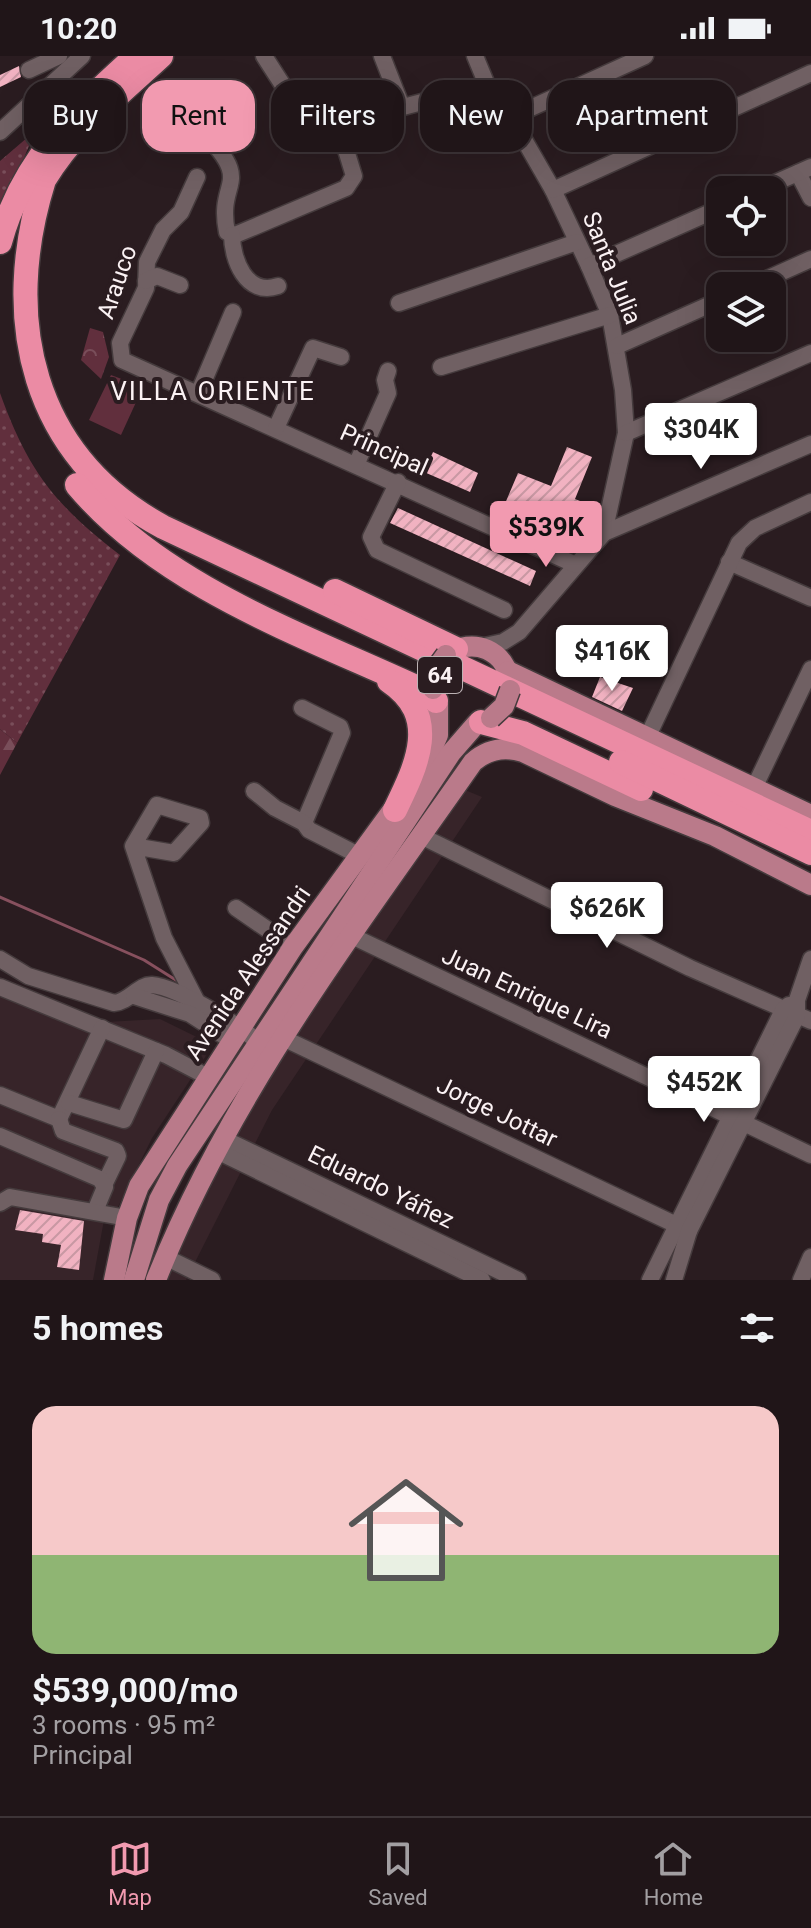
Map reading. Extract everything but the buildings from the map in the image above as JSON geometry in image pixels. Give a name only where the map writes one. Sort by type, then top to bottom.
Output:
[{"type":"highway","name":"64","points":[[0,242],[18,192],[51,138],[149,59]]},
{"type":"highway","name":"64","points":[[149,59],[63,154],[38,192],[21,234],[11,286],[12,328],[25,383],[48,430],[72,461],[104,491],[163,527],[811,832]]},
{"type":"highway","points":[[48,430],[92,467],[131,494],[461,650]]},
{"type":"highway","name":"64","points":[[51,458],[77,485],[120,519],[151,537],[811,854]]},
{"type":"highway","points":[[77,485],[119,531],[198,585],[436,698]]},
{"type":"highway","points":[[361,662],[403,690],[418,722],[420,754],[395,810]]},
{"type":"highway","points":[[483,721],[512,729],[737,830],[811,854]]},
{"type":"main road","points":[[461,650],[498,656],[508,676],[504,706],[483,721],[455,720],[436,698],[435,670],[461,650]]},
{"type":"main road","points":[[508,676],[811,815]]},
{"type":"main road","name":"Avenida Alessandri","points":[[114,1280],[127,1218],[139,1186],[293,947],[395,810],[434,749],[440,723],[436,698]]},
{"type":"main road","name":"Avenida Alessandri","points":[[134,1280],[159,1200],[177,1166],[451,753],[483,721]]},
{"type":"main road","points":[[156,1280],[218,1144],[266,1063],[473,762],[491,751],[507,748],[529,754],[615,796],[715,836],[811,885]]},
{"type":"main road","points":[[139,1186],[131,1233],[134,1240],[143,1245],[163,1242],[182,1221]]},
{"type":"street","points":[[29,70],[59,56]]},
{"type":"street","points":[[0,132],[82,56]]},
{"type":"street","points":[[264,56],[279,80]]},
{"type":"street","points":[[382,56],[391,80]]},
{"type":"street","name":"Santa Julia","points":[[475,56],[485,80]]},
{"type":"street","points":[[532,107],[645,56]]},
{"type":"street","points":[[553,190],[811,73]]},
{"type":"street","points":[[222,152],[231,167],[232,187],[224,217],[227,232],[237,234],[346,188],[354,176],[347,152]]},
{"type":"street","name":"Santa Julia","points":[[461,650],[503,642],[519,632],[604,533],[626,433],[617,346],[610,315],[553,190],[531,152]]},
{"type":"street","points":[[786,178],[805,170],[811,198]]},
{"type":"street","name":"Arauco","points":[[127,363],[119,349],[146,281],[145,268],[159,236],[178,216],[197,177]]},
{"type":"street","points":[[589,266],[706,214]]},
{"type":"street","points":[[237,234],[234,256],[247,279],[265,289],[278,286]]},
{"type":"street","points":[[399,303],[577,242]]},
{"type":"street","points":[[782,272],[811,259]]},
{"type":"street","points":[[146,281],[157,276],[180,285]]},
{"type":"street","points":[[617,346],[706,306]]},
{"type":"street","points":[[199,392],[233,312]]},
{"type":"street","points":[[441,367],[610,315]]},
{"type":"street","points":[[276,428],[309,354],[317,348],[341,357]]},
{"type":"street","points":[[626,433],[811,353]]},
{"type":"street","name":"Principal","points":[[127,363],[199,392],[576,565]]},
{"type":"street","points":[[356,465],[388,393],[385,380],[388,371]]},
{"type":"street","points":[[604,533],[811,444]]},
{"type":"street","points":[[398,482],[371,537],[377,550],[504,610]]},
{"type":"street","points":[[647,738],[729,562],[748,532],[811,502]]},
{"type":"street","points":[[729,562],[811,598]]},
{"type":"street","name":"Santa Julia","points":[[508,676],[519,632]]},
{"type":"street","points":[[754,788],[811,669]]},
{"type":"street","points":[[302,708],[340,727],[342,733],[304,823]]},
{"type":"street","points":[[254,791],[275,808],[304,823],[309,830],[360,856]]},
{"type":"street","points":[[421,836],[797,1012]]},
{"type":"street","points":[[133,846],[164,938],[197,1002],[201,1020]]},
{"type":"street","points":[[236,908],[293,947]]},
{"type":"street","name":"Juan Enrique Lira","points":[[352,936],[811,1155]]},
{"type":"street","points":[[650,1280],[683,1228],[736,1119],[797,1012],[811,959]]},
{"type":"street","points":[[208,1077],[102,1028],[2,993],[6,964],[114,1003],[154,985],[197,1002],[237,1034]]},
{"type":"street","points":[[134,996],[260,1042],[266,1050],[266,1063]]},
{"type":"street","points":[[59,1119],[102,1028]]},
{"type":"street","name":"Jorge Jottar","points":[[283,1038],[683,1228]]},
{"type":"street","points":[[69,1103],[124,1120],[156,1051]]},
{"type":"street","points":[[0,1095],[59,1119],[63,1131],[116,1151],[118,1156],[95,1211]]},
{"type":"street","points":[[0,1136],[105,1183]]},
{"type":"street","name":"Eduardo Yáñez","points":[[218,1144],[509,1278]]},
{"type":"street","name":"Eduardo Yáñez","points":[[218,1144],[482,1280]]},
{"type":"street","points":[[0,1203],[10,1197],[127,1218]]},
{"type":"street","points":[[674,1280],[683,1228]]},
{"type":"street","points":[[165,1257],[212,1280]]},
{"type":"street","points":[[801,1280],[811,1257]]},
{"type":"shaded area","points":[[465,790],[482,797],[272,1110],[186,1280],[163,1280],[266,1073]]},
{"type":"shaded area","points":[[0,977],[106,1022],[160,1019],[213,1045],[152,1138],[117,1209],[104,1220],[93,1280],[0,1280]]},
{"type":"green space","points":[[24,140],[26,152],[0,220],[0,161]]},
{"type":"green space","points":[[90,328],[103,332],[109,357],[101,379],[81,360]]},
{"type":"green space","points":[[111,375],[143,387],[121,435],[89,420]]},
{"type":"green space","points":[[0,393],[21,444],[46,484],[78,520],[120,555],[17,743],[0,729]]},
{"type":"green space","points":[[0,729],[17,743],[0,775]]},
{"type":"waterway","points":[[0,897],[144,960],[179,982]]},
{"type":"district","name":"VILLA ORIENTE","points":[[213,391]]}]
